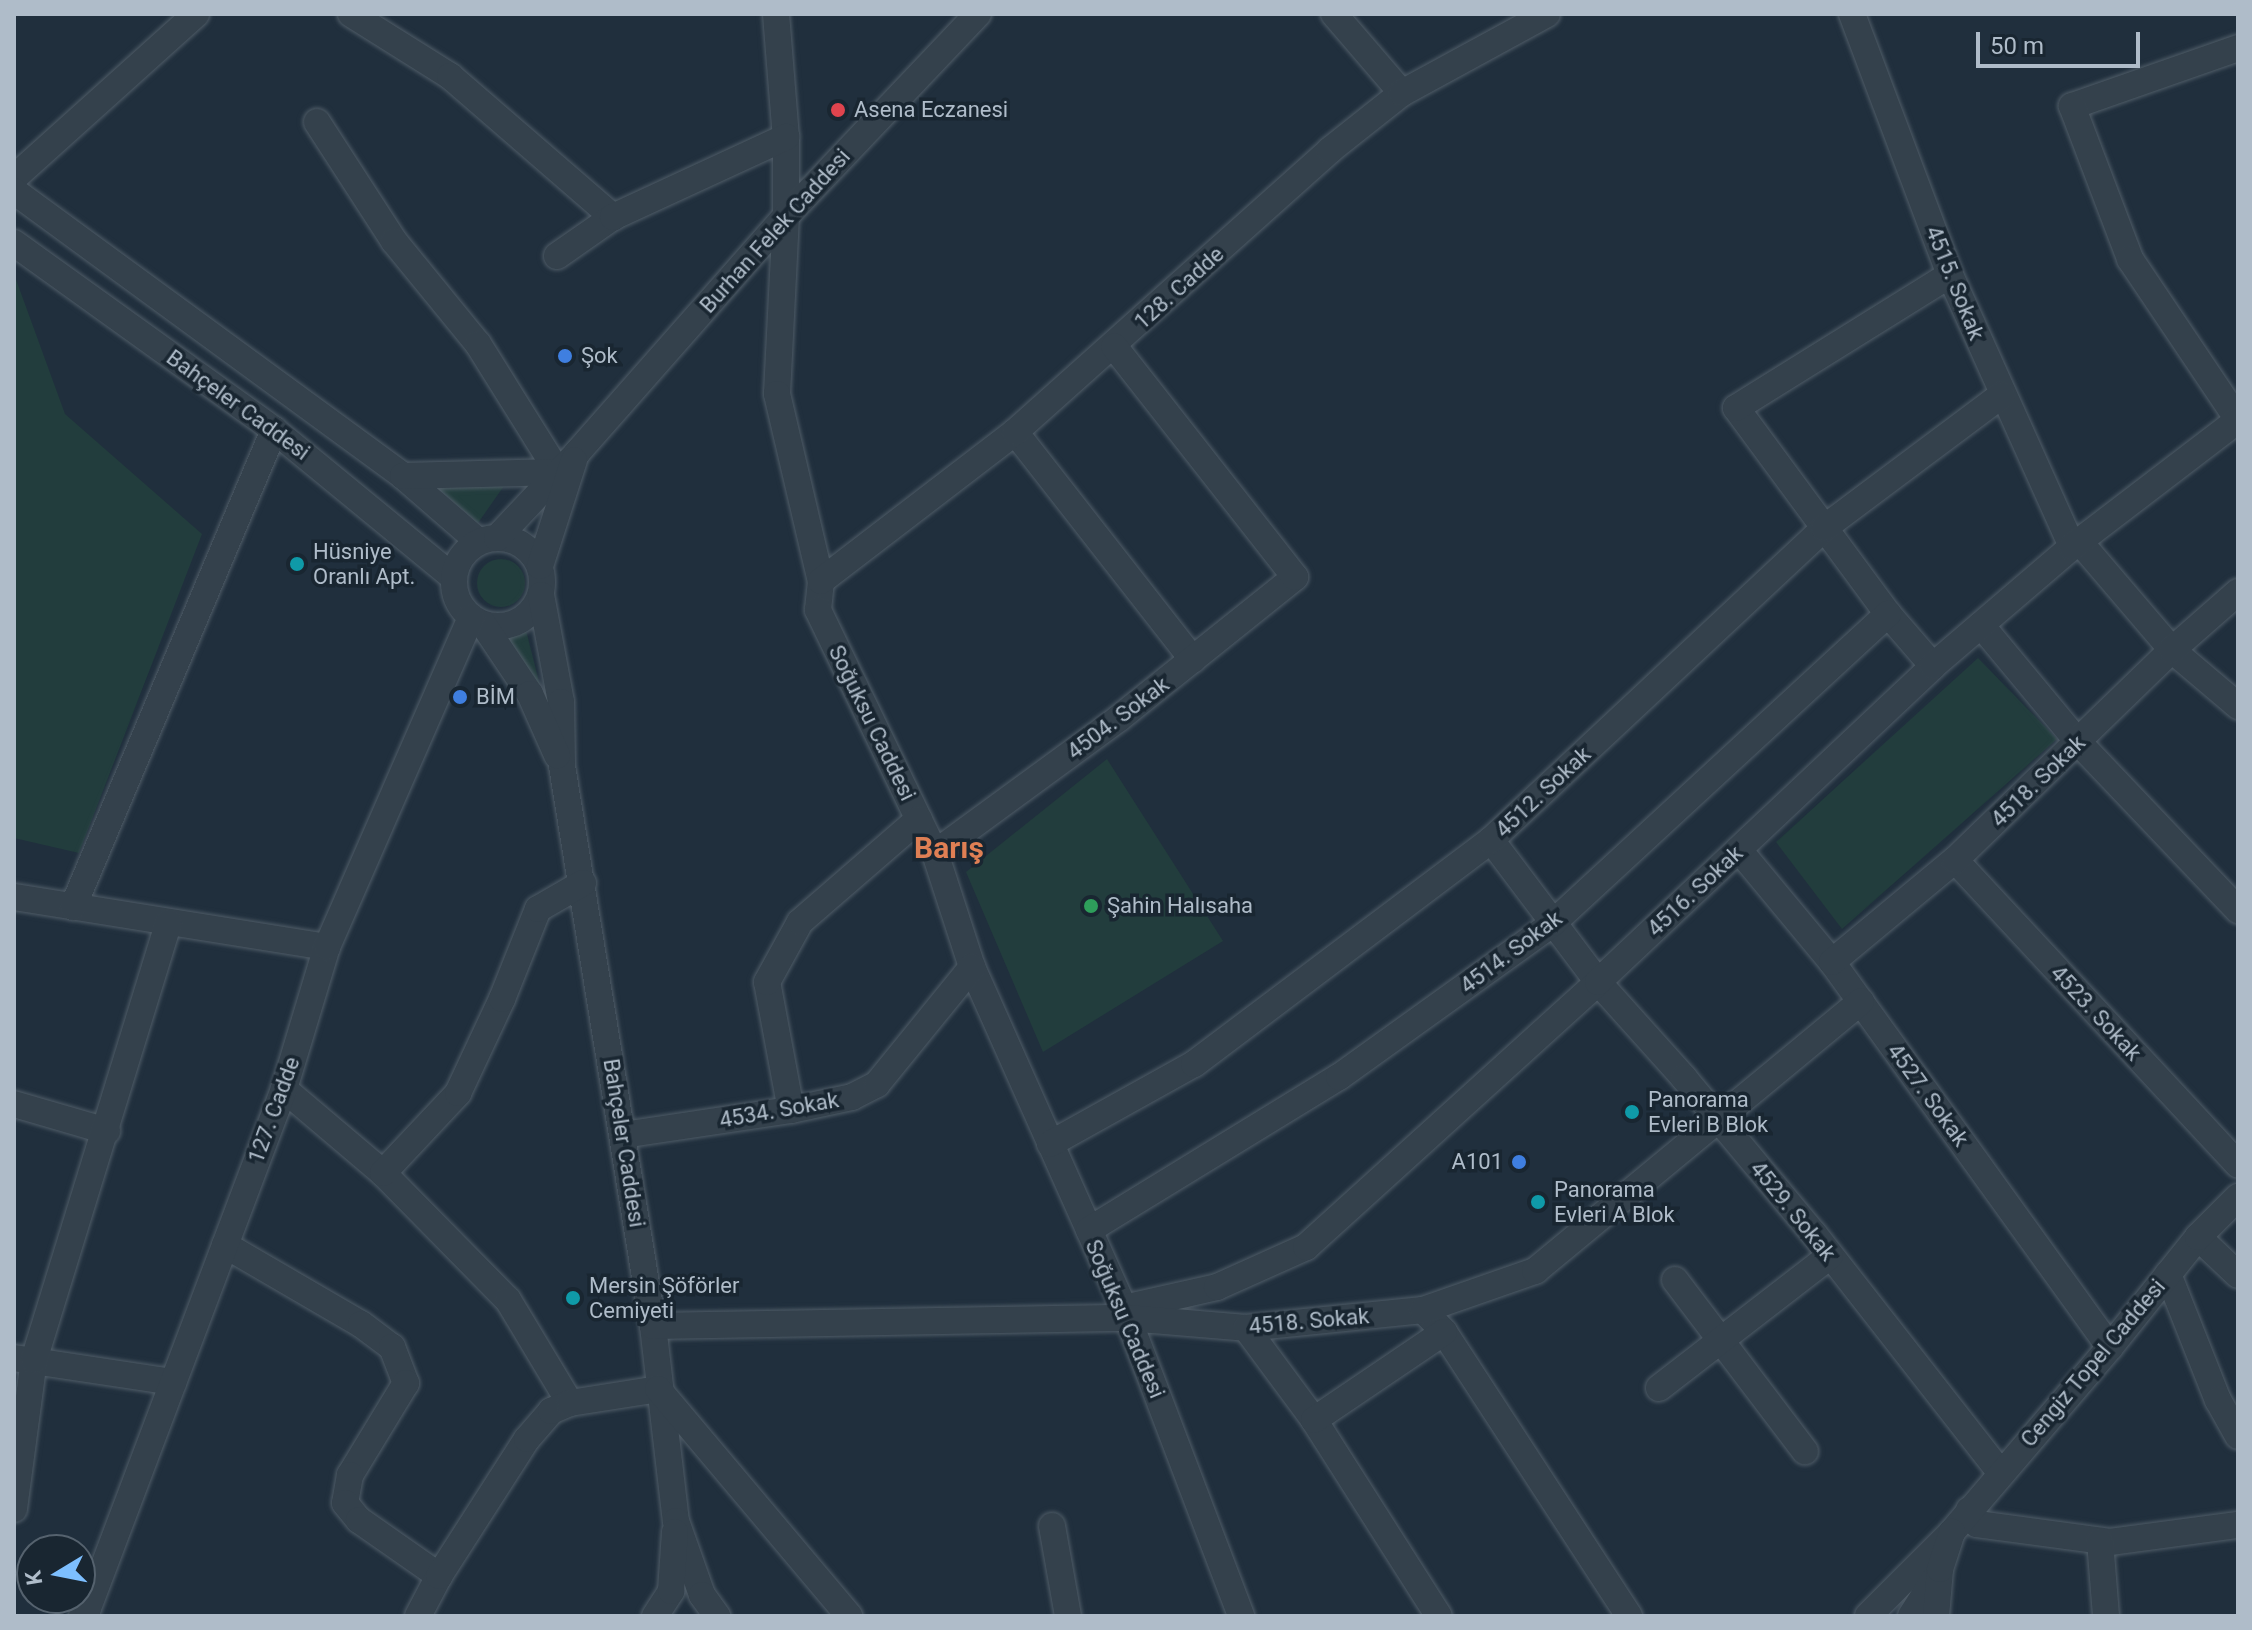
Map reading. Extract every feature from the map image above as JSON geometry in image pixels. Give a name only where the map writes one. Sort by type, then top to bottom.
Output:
[{"type":"street","points":[[14,178],[196,14]]},
{"type":"street","points":[[351,14],[450,76],[613,217]]},
{"type":"street","name":"Soğuksu Caddesi","points":[[776,14],[786,137],[786,216],[777,394],[821,581],[818,610],[935,853],[972,967],[1126,1313],[1241,1616]]},
{"type":"street","name":"Burhan Felek Caddesi","points":[[488,540],[577,453],[786,216],[978,14]]},
{"type":"street","points":[[1334,14],[1402,93]]},
{"type":"street","name":"128. Cadde","points":[[821,581],[1015,432],[1330,150],[1402,93],[1547,14]]},
{"type":"street","name":"4515. Sokak","points":[[1852,14],[1950,275],[2002,395],[2076,544],[2172,650],[2238,706]]},
{"type":"street","points":[[2238,48],[2072,106],[2130,259],[2238,420]]},
{"type":"street","points":[[317,122],[394,241],[478,344],[558,472]]},
{"type":"street","points":[[557,256],[613,217],[786,137]]},
{"type":"street","name":"Bahçeler Caddesi","points":[[14,191],[488,540]]},
{"type":"street","name":"Bahçeler Caddesi","points":[[14,243],[274,430],[453,577]]},
{"type":"street","points":[[1933,666],[1888,614],[1736,408],[1950,275]]},
{"type":"street","name":"4504. Sokak","points":[[935,853],[1118,719],[1295,577],[1114,346]]},
{"type":"street","name":"4512. Sokak","points":[[1050,1144],[1194,1064],[1491,840],[1824,528],[2002,395]]},
{"type":"street","name":"4516. Sokak","points":[[1126,1313],[1217,1287],[1306,1247],[1598,982],[1933,666],[2076,544],[2238,420]]},
{"type":"street","points":[[73,907],[274,430]]},
{"type":"street","points":[[1015,432],[1193,660]]},
{"type":"street","points":[[562,766],[561,702],[541,595],[540,566],[577,453]]},
{"type":"street","points":[[403,476],[558,472]]},
{"type":"street","points":[[540,566],[521,544],[488,540],[466,550],[453,577],[454,593],[530,694],[562,766]]},
{"type":"street","name":"4518. Sokak","points":[[1832,962],[1955,860],[2172,650],[2238,592]]},
{"type":"street","points":[[477,621],[512,625],[534,608],[541,595]]},
{"type":"street","name":"4514. Sokak","points":[[1089,1230],[1339,1077],[1553,923],[1888,614]]},
{"type":"street","name":"127. Cadde","points":[[96,1586],[284,1089],[327,947],[477,621]]},
{"type":"street","points":[[1981,625],[2079,743],[2238,910]]},
{"type":"street","name":"Bahçeler Caddesi","points":[[562,766],[653,1326],[658,1389],[676,1521]]},
{"type":"street","points":[[791,1110],[767,982],[800,922],[919,819]]},
{"type":"street","name":"4529. Sokak","points":[[1491,840],[1598,982],[1718,1119],[2001,1473]]},
{"type":"street","name":"4527. Sokak","points":[[1739,850],[1832,962],[2110,1347]]},
{"type":"street","name":"4523. Sokak","points":[[1955,860],[2238,1165]]},
{"type":"street","points":[[383,1173],[458,1093],[502,999],[538,909],[583,883]]},
{"type":"street","points":[[15,901],[73,907],[327,947]]},
{"type":"street","points":[[14,1509],[24,1359],[107,1131],[169,922]]},
{"type":"street","name":"4534. Sokak","points":[[623,1135],[791,1110],[852,1097],[877,1084],[972,967]]},
{"type":"street","name":"4518. Sokak","points":[[653,1326],[1126,1313],[1246,1328],[1423,1310],[1535,1271],[1861,1001]]},
{"type":"street","points":[[284,1089],[383,1173],[508,1300],[570,1403]]},
{"type":"street","points":[[14,1104],[107,1131]]},
{"type":"street","name":"Cengiz Topel Caddesi","points":[[1868,1616],[1952,1532],[2110,1347],[2198,1237],[2238,1197]]},
{"type":"street","points":[[2198,1237],[2238,1275]]},
{"type":"street","points":[[225,1245],[361,1324],[392,1347],[406,1383],[350,1475],[345,1503],[359,1520],[439,1576]]},
{"type":"street","points":[[1659,1388],[1830,1256]]},
{"type":"street","points":[[2168,1274],[2218,1400],[2238,1436]]},
{"type":"street","points":[[1675,1280],[1805,1451]]},
{"type":"street","points":[[1423,1310],[1444,1332],[1629,1616]]},
{"type":"street","points":[[1246,1328],[1314,1420],[1439,1616]]},
{"type":"street","points":[[1314,1420],[1444,1332]]},
{"type":"street","points":[[24,1359],[173,1382]]},
{"type":"street","points":[[418,1616],[439,1576],[527,1439],[551,1411],[570,1403],[658,1389],[849,1616]]},
{"type":"street","points":[[1969,1510],[1977,1524],[2100,1541],[2238,1525]]},
{"type":"street","points":[[655,1616],[671,1591],[676,1521]]},
{"type":"street","points":[[676,1521],[702,1595],[717,1616]]},
{"type":"street","points":[[1052,1526],[1068,1616]]},
{"type":"street","name":"Cengiz Topel Caddesi","points":[[1936,1616],[1940,1569],[1952,1532]]},
{"type":"street","points":[[2100,1541],[2106,1616]]},
{"type":"street","name":"Cengiz Topel Caddesi","points":[[1911,1616],[1940,1569]]},
{"type":"green space","points":[[14,274],[65,414],[202,534],[79,853],[14,838]]},
{"type":"green space","points":[[506,483],[478,523],[435,486]]},
{"type":"green space","points":[[501,559],[518,566],[525,583],[518,600],[501,607],[484,600],[477,583],[484,566]]},
{"type":"green space","points":[[526,630],[545,706],[505,636]]},
{"type":"green space","points":[[1978,658],[2057,739],[1842,929],[1776,842]]},
{"type":"green space","name":"Şahin Halısaha","points":[[1107,759],[1223,941],[1043,1052],[966,872]]},
{"type":"place","name":"Asena Eczanesi","points":[[838,110]]},
{"type":"place","name":"Şok","points":[[565,356]]},
{"type":"place","name":"Hüsniye Oranlı Apt.","points":[[297,564]]},
{"type":"place","name":"BİM","points":[[460,697]]},
{"type":"place","name":"Şahin Halısaha","points":[[1091,906]]},
{"type":"place","name":"Panorama Evleri B Blok","points":[[1632,1112]]},
{"type":"place","name":"A101","points":[[1519,1162]]},
{"type":"place","name":"Panorama Evleri A Blok","points":[[1538,1202]]},
{"type":"place","name":"Mersin Şöförler Cemiyeti","points":[[573,1298]]},
{"type":"district","name":"Barış","points":[[949,848]]}]
